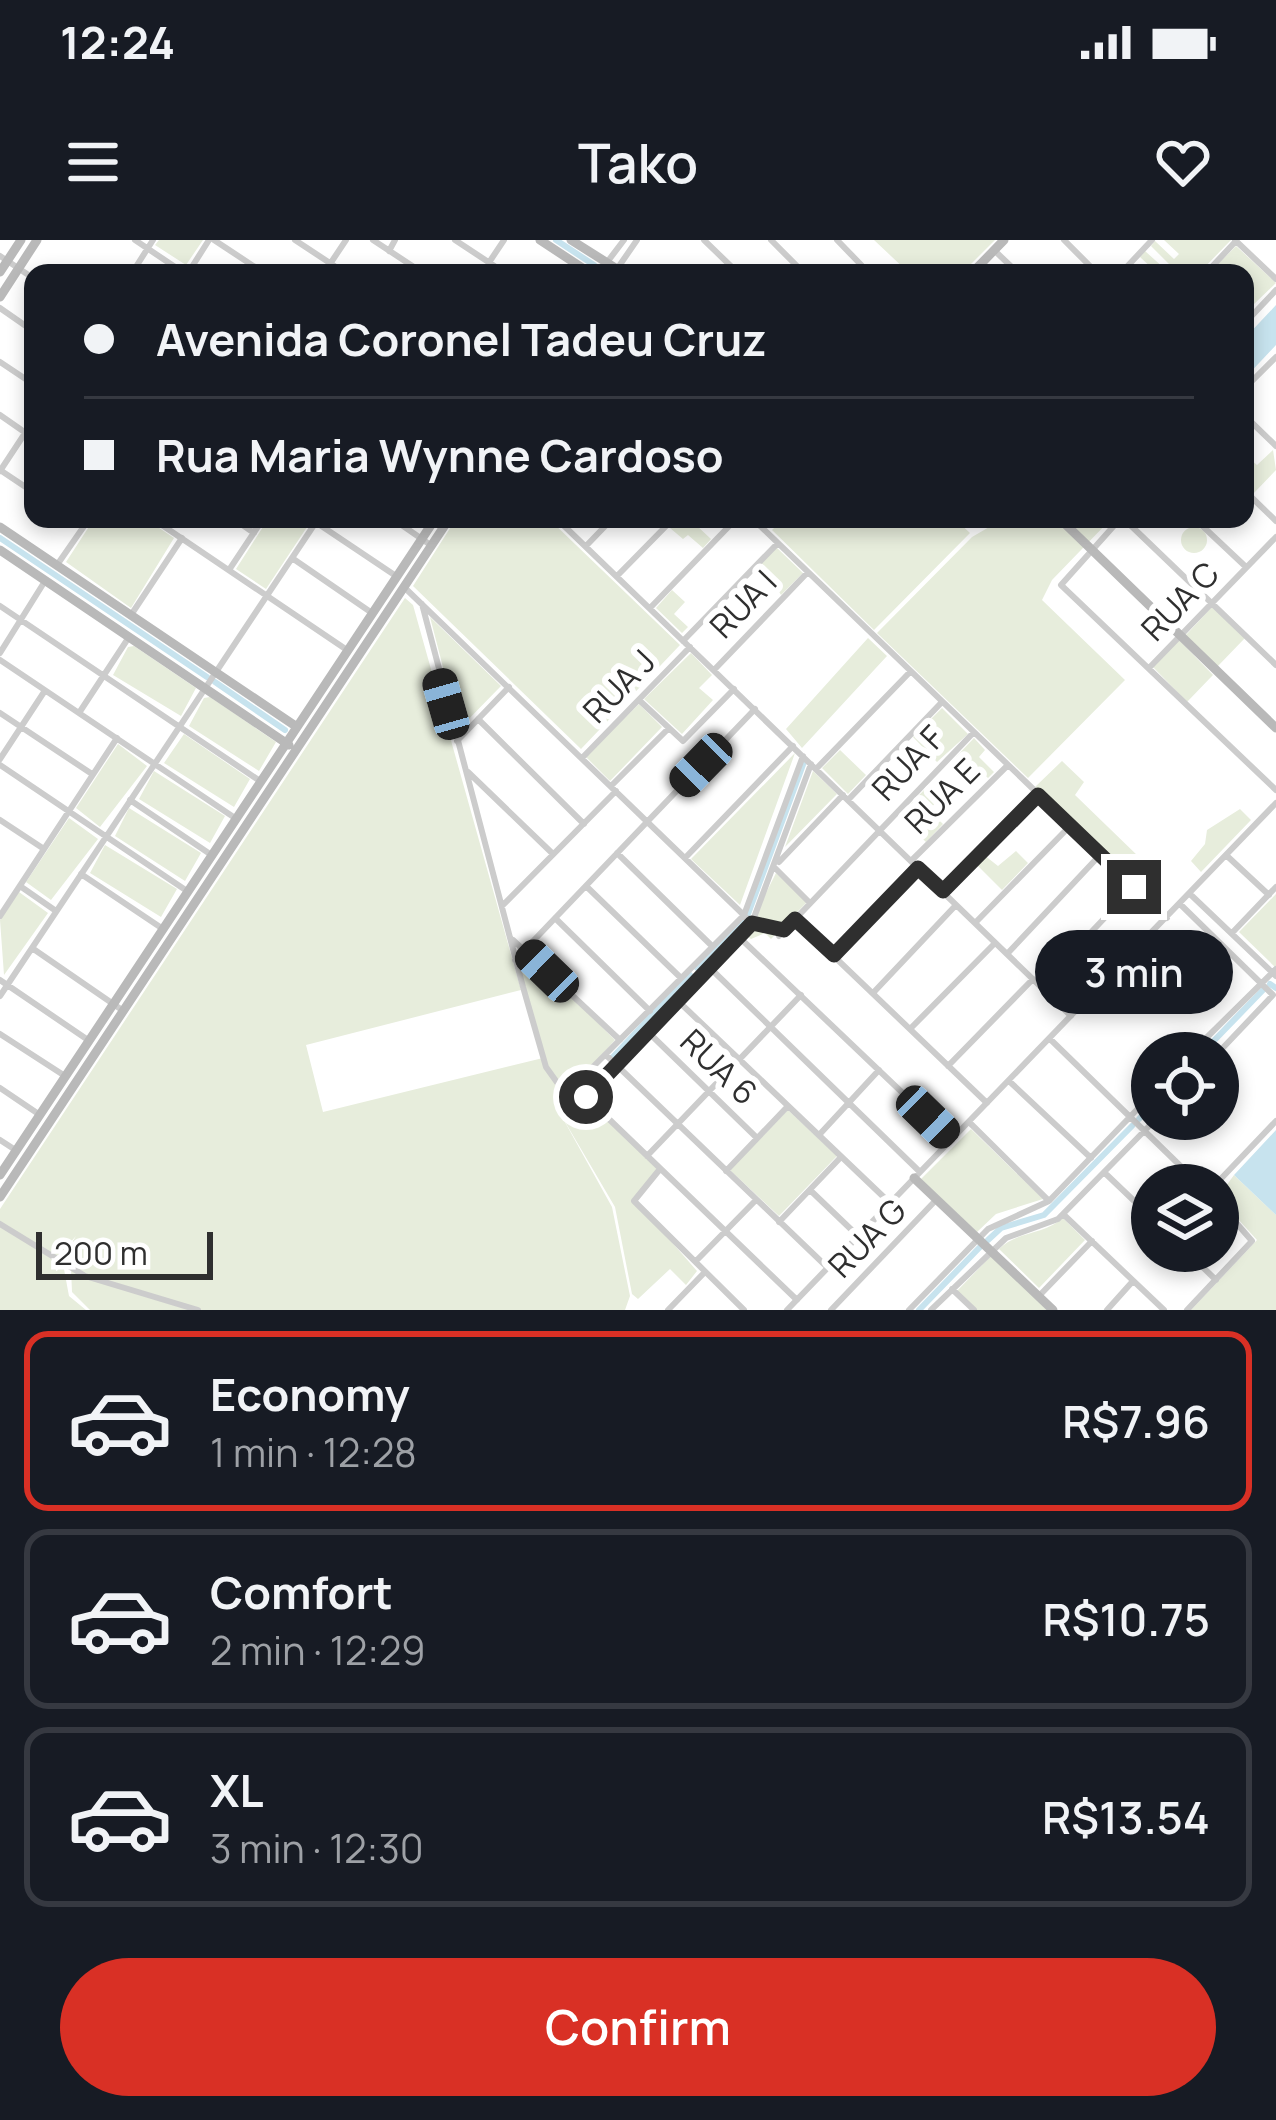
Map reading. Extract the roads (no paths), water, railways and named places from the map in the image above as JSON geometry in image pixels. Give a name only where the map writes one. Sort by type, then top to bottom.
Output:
[{"type":"street","points":[[0,272],[4,258],[21,240]]},
{"type":"street","points":[[0,297],[38,240]]},
{"type":"street","points":[[135,240],[172,264]]},
{"type":"street","points":[[137,264],[153,240]]},
{"type":"street","points":[[193,264],[212,240],[250,264]]},
{"type":"street","points":[[295,240],[330,263],[346,240]]},
{"type":"street","points":[[373,240],[409,264]]},
{"type":"street","points":[[388,251],[395,240]]},
{"type":"street","points":[[455,240],[492,264]]},
{"type":"street","points":[[489,262],[504,240]]},
{"type":"street","points":[[540,240],[580,264]]},
{"type":"street","points":[[572,240],[607,264]]},
{"type":"street","points":[[612,264],[637,240]]},
{"type":"street","points":[[704,240],[729,264]]},
{"type":"street","points":[[771,240],[795,264]]},
{"type":"street","points":[[836,240],[860,264]]},
{"type":"street","points":[[981,264],[1004,240]]},
{"type":"street","points":[[1064,240],[1088,264]]},
{"type":"street","points":[[1129,264],[1152,240]]},
{"type":"street","points":[[1214,264],[1235,241],[1276,278]]},
{"type":"street","points":[[994,250],[1009,264]]},
{"type":"street","points":[[4,258],[24,273]]},
{"type":"street","points":[[1254,313],[1276,290]]},
{"type":"street","points":[[1254,379],[1276,357]]},
{"type":"street","points":[[1254,425],[1276,446]]},
{"type":"street","points":[[0,470],[24,441]]},
{"type":"street","points":[[1254,500],[1276,521]]},
{"type":"street","points":[[0,527],[307,733]]},
{"type":"street","points":[[57,565],[82,528]]},
{"type":"street","points":[[169,528],[347,650]]},
{"type":"street","points":[[248,528],[254,532]]},
{"type":"street","points":[[229,570],[257,528]]},
{"type":"street","points":[[0,996],[4,983],[32,949],[310,528]]},
{"type":"street","points":[[326,528],[422,604],[752,923]]},
{"type":"street","points":[[406,528],[427,542]]},
{"type":"street","points":[[427,542],[432,528]]},
{"type":"street","points":[[0,1175],[88,1040],[173,936],[291,746],[296,726],[372,613],[440,528]]},
{"type":"street","points":[[567,528],[1071,1016]]},
{"type":"street","points":[[586,546],[603,528]]},
{"type":"street","points":[[617,576],[664,528]]},
{"type":"street","points":[[650,608],[727,528]]},
{"type":"street","points":[[762,528],[1167,918]]},
{"type":"street","points":[[1070,528],[1276,728]]},
{"type":"street","points":[[1113,528],[1061,583],[1276,790]]},
{"type":"street","points":[[1132,528],[1276,665]]},
{"type":"street","name":"RUA C","points":[[1205,528],[1246,567]]},
{"type":"street","name":"RUA C","points":[[1148,669],[1276,537]]},
{"type":"street","points":[[131,615],[182,538]]},
{"type":"street","name":"RUA J","points":[[582,758],[778,544]]},
{"type":"street","points":[[0,550],[291,746]]},
{"type":"street","points":[[292,558],[372,613]]},
{"type":"street","name":"RUA I","points":[[714,670],[807,572]]},
{"type":"street","points":[[45,580],[0,656],[235,818]]},
{"type":"street","points":[[0,1197],[162,928],[260,781],[307,733],[398,582]]},
{"type":"street","points":[[422,604],[515,960],[547,1067],[566,1095]]},
{"type":"street","points":[[0,606],[260,781]]},
{"type":"street","points":[[80,713],[129,637]]},
{"type":"street","points":[[586,1097],[752,923],[814,766],[910,672]]},
{"type":"street","points":[[457,741],[509,687]]},
{"type":"street","name":"RUA I","points":[[502,906],[584,824],[669,728],[686,740],[734,689]]},
{"type":"street","points":[[45,691],[0,762],[187,891]]},
{"type":"street","points":[[639,700],[669,728]]},
{"type":"street","points":[[846,797],[943,702]]},
{"type":"street","points":[[515,960],[755,709]]},
{"type":"street","points":[[0,713],[92,775]]},
{"type":"street","points":[[478,719],[584,824]]},
{"type":"street","name":"RUA F","points":[[880,831],[974,733]]},
{"type":"street","points":[[0,916],[117,738]]},
{"type":"street","points":[[685,858],[793,746]]},
{"type":"street","points":[[566,1095],[744,914],[803,756]]},
{"type":"street","name":"RUA E","points":[[834,955],[1007,765]]},
{"type":"street","points":[[465,769],[554,855]]},
{"type":"street","points":[[943,891],[1038,795]]},
{"type":"street","name":"RUA F","points":[[776,866],[846,797]]},
{"type":"street","points":[[130,800],[210,854]]},
{"type":"street","points":[[788,1310],[1276,803]]},
{"type":"street","points":[[0,820],[44,849]]},
{"type":"street","points":[[974,923],[1070,826]]},
{"type":"street","name":"RUA E","points":[[752,923],[782,933],[880,831]]},
{"type":"street","points":[[617,853],[712,946]]},
{"type":"street","points":[[1007,954],[1100,855]]},
{"type":"street","points":[[1226,855],[1269,895]]},
{"type":"street","points":[[776,866],[811,903]]},
{"type":"street","points":[[81,874],[173,936]]},
{"type":"street","points":[[19,886],[56,911]]},
{"type":"street","points":[[586,886],[681,978]]},
{"type":"street","points":[[948,1066],[1134,887]]},
{"type":"street","points":[[1232,933],[1276,887]]},
{"type":"street","points":[[1190,894],[1275,973],[1260,981],[1211,1032]]},
{"type":"street","points":[[1180,904],[1274,996],[1239,1032]]},
{"type":"street","points":[[873,992],[956,905]]},
{"type":"street","points":[[555,918],[650,1011]]},
{"type":"street","points":[[795,919],[987,1103]]},
{"type":"street","points":[[511,937],[620,1040]]},
{"type":"street","points":[[740,937],[952,1140]]},
{"type":"street","points":[[910,1029],[995,943]]},
{"type":"street","points":[[32,949],[117,1006]]},
{"type":"street","points":[[691,968],[700,976]]},
{"type":"street","points":[[709,968],[1053,1310]]},
{"type":"street","points":[[4,983],[88,1040]]},
{"type":"street","points":[[647,1156],[800,995]]},
{"type":"street","points":[[677,1000],[890,1203]]},
{"type":"street","name":"RUA 6","points":[[646,1031],[758,1138]]},
{"type":"street","points":[[0,1034],[64,1076]]},
{"type":"street","points":[[909,1310],[995,1224],[1049,1201],[1130,1117],[1050,1039]]},
{"type":"street","points":[[606,1055],[827,1268]]},
{"type":"street","points":[[819,1135],[879,1070]]},
{"type":"street","points":[[1009,1081],[1091,1158]]},
{"type":"street","points":[[0,1088],[40,1115]]},
{"type":"street","points":[[566,1095],[586,1097],[797,1300]]},
{"type":"street","points":[[727,1171],[788,1106]]},
{"type":"street","points":[[1235,1164],[1276,1121]]},
{"type":"street","points":[[969,1122],[1049,1201]]},
{"type":"street","points":[[0,1140],[17,1151]]},
{"type":"street","points":[[932,1310],[990,1250],[1064,1214],[1137,1140]]},
{"type":"street","points":[[1152,1140],[1178,1164]]},
{"type":"street","points":[[779,1222],[842,1157]]},
{"type":"street","points":[[661,1169],[634,1201],[744,1310]]},
{"type":"street","points":[[1106,1173],[1131,1197]]},
{"type":"street","points":[[810,1190],[858,1236]]},
{"type":"street","name":"RUA G","points":[[831,1310],[937,1199]]},
{"type":"street","points":[[695,1262],[756,1200]]},
{"type":"street","points":[[1064,1214],[1164,1310]]},
{"type":"street","points":[[0,1224],[86,1276],[198,1310]]},
{"type":"street","points":[[1239,1224],[1252,1237],[1239,1253]]},
{"type":"street","points":[[1039,1297],[1092,1241]]},
{"type":"street","points":[[668,1310],[705,1272]]},
{"type":"street","points":[[1208,1272],[1216,1280]]},
{"type":"street","points":[[1187,1310],[1223,1272]]},
{"type":"street","points":[[1107,1310],[1133,1281]]},
{"type":"street","points":[[952,1289],[974,1310]]},
{"type":"street","points":[[725,1310],[734,1301]]},
{"type":"water","points":[[1276,305],[1276,345],[1254,368],[1254,328]]},
{"type":"water","points":[[1276,1130],[1276,1215],[1239,1180],[1239,1170]]},
{"type":"waterway","points":[[556,240],[592,264]]},
{"type":"waterway","points":[[0,538],[207,677]]},
{"type":"waterway","points":[[215,682],[285,730]]},
{"type":"waterway","points":[[748,914],[804,762]]},
{"type":"waterway","points":[[697,968],[743,922]]},
{"type":"waterway","points":[[612,1058],[690,975]]},
{"type":"waterway","points":[[1270,984],[1276,988]]},
{"type":"waterway","points":[[1222,1032],[1264,989]]},
{"type":"waterway","points":[[988,1240],[1001,1228],[1044,1215],[1131,1127]]},
{"type":"waterway","points":[[919,1310],[980,1247]]}]
